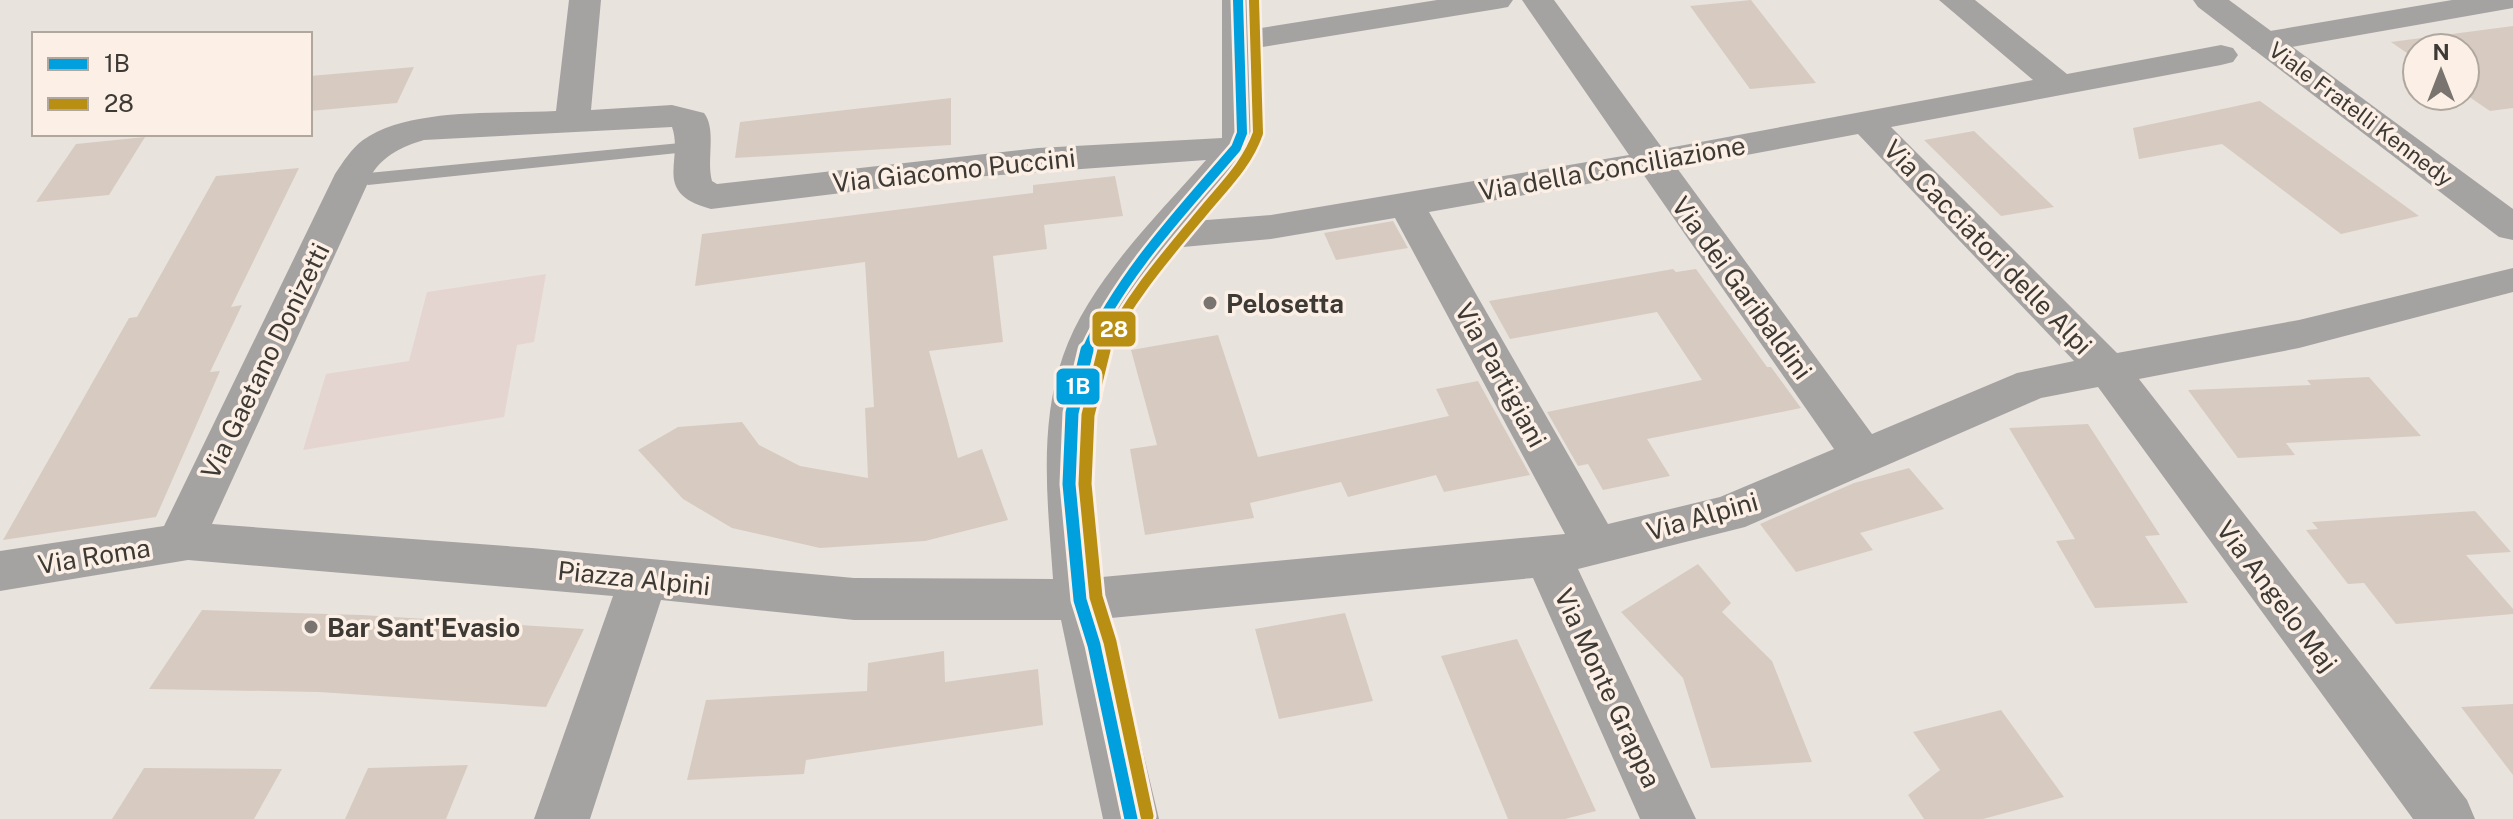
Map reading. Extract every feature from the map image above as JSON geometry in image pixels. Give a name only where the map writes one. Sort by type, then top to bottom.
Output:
[{"type":"street","points":[[573,119],[585,0]]},
{"type":"street","points":[[1131,819],[1094,645],[1080,600],[1069,484],[1072,413],[1084,356],[1104,312],[1160,237],[1236,148],[1242,133],[1238,0]]},
{"type":"street","points":[[1241,41],[1497,0]]},
{"type":"street","name":"Via dei Garibaldini","points":[[1538,0],[1864,457]]},
{"type":"street","points":[[1955,0],[2062,87]]},
{"type":"street","name":"Viale Fratelli Kennedy","points":[[2209,0],[2513,228]]},
{"type":"street","points":[[2264,42],[2507,0]]},
{"type":"street","name":"Via della Conciliazione","points":[[1160,237],[1271,227],[1651,162],[2221,55]]},
{"type":"street","name":"Via Giacomo Puccini","points":[[573,119],[672,116],[692,120],[690,158],[695,187],[711,197],[927,170],[1163,150],[1236,148]]},
{"type":"street","name":"Via Gaetano Donizetti","points":[[188,541],[188,525],[193,511],[359,180],[357,163],[378,146],[401,134],[422,129],[573,119]]},
{"type":"street","name":"Via Cacciatori delle Alpi","points":[[1867,123],[2109,371]]},
{"type":"street","name":"Via Partigiani","points":[[1406,204],[1572,551]]},
{"type":"street","name":"Via Alpini","points":[[1080,600],[1572,551],[1728,514],[2032,384],[2299,334],[2509,280]]},
{"type":"street","name":"Via Angelo Maj","points":[[2109,371],[2447,819]]},
{"type":"street","name":"Via Roma","points":[[0,571],[188,541]]},
{"type":"street","name":"Piazza Alpini","points":[[188,541],[854,599],[1080,600]]},
{"type":"street","name":"Via Monte Grappa","points":[[1572,551],[1668,819]]},
{"type":"street","points":[[562,819],[643,579]]},
{"type":"lane","points":[[359,180],[690,158]]},
{"type":"shaded area","points":[[546,274],[534,342],[517,345],[504,417],[303,450],[326,374],[409,361],[427,292]]},
{"type":"building","points":[[1751,0],[1816,83],[1750,89],[1690,6]]},
{"type":"building","points":[[2513,26],[2513,108],[2490,111],[2481,105],[2481,32],[2467,32]]},
{"type":"building","points":[[2401,41],[2401,49],[2391,42]]},
{"type":"building","points":[[414,67],[397,103],[312,111],[312,76]]},
{"type":"building","points":[[951,98],[951,145],[735,158],[740,122]]},
{"type":"building","points":[[2260,101],[2419,216],[2341,234],[2222,144],[2139,159],[2133,128]]},
{"type":"building","points":[[1974,131],[2054,207],[2001,216],[1924,140]]},
{"type":"building","points":[[145,137],[109,195],[36,202],[76,144]]},
{"type":"building","points":[[299,168],[231,307],[242,305],[210,372],[220,371],[156,517],[3,540],[129,318],[137,317],[216,176]]},
{"type":"building","points":[[1115,176],[1123,216],[1044,225],[1047,249],[993,256],[1003,342],[929,351],[958,458],[982,449],[1008,520],[925,541],[820,548],[732,528],[683,499],[638,450],[678,427],[742,422],[759,445],[800,466],[868,478],[865,408],[874,407],[865,262],[695,286],[702,234],[1033,193],[1033,185]]},
{"type":"building","points":[[1393,221],[1408,248],[1336,260],[1324,233]]},
{"type":"building","points":[[1673,269],[1676,272],[1696,269],[1767,367],[1771,367],[1801,408],[1647,439],[1670,476],[1603,490],[1588,464],[1578,466],[1547,412],[1702,380],[1657,312],[1510,339],[1489,301]]},
{"type":"building","points":[[1218,335],[1258,457],[1449,416],[1436,389],[1478,381],[1530,475],[1444,492],[1436,475],[1348,497],[1341,482],[1250,503],[1254,518],[1145,535],[1130,449],[1157,445],[1131,350]]},
{"type":"building","points":[[2369,377],[2421,436],[2286,443],[2295,455],[2238,458],[2188,390],[2311,385],[2307,380]]},
{"type":"building","points":[[2088,424],[2160,535],[2145,536],[2188,603],[2095,608],[2056,541],[2075,539],[2009,428]]},
{"type":"building","points":[[1909,468],[1944,509],[1860,533],[1873,550],[1796,572],[1760,524],[1854,483]]},
{"type":"building","points":[[2475,511],[2511,552],[2466,555],[2513,609],[2513,614],[2396,624],[2364,583],[2348,584],[2306,530],[2318,529],[2312,522]]},
{"type":"building","points":[[1698,564],[1731,603],[1722,612],[1772,661],[1812,762],[1711,768],[1683,678],[1621,612]]},
{"type":"building","points":[[202,610],[362,615],[584,629],[546,707],[319,692],[149,689]]},
{"type":"building","points":[[1345,613],[1373,701],[1279,719],[1255,629]]},
{"type":"building","points":[[1517,639],[1596,811],[1565,819],[1508,819],[1441,656]]},
{"type":"building","points":[[944,651],[945,682],[1038,669],[1043,725],[806,760],[804,774],[687,780],[706,700],[867,691],[868,663]]},
{"type":"building","points":[[2513,704],[2513,775],[2461,707]]},
{"type":"building","points":[[2001,710],[2064,797],[1983,819],[1924,819],[1908,795],[1940,770],[1913,732]]},
{"type":"building","points":[[468,765],[446,819],[345,819],[368,768]]},
{"type":"building","points":[[144,768],[282,769],[254,819],[112,819]]},
{"type":"transit line","name":"1B","points":[[1131,819],[1094,645],[1080,600],[1069,484],[1072,413],[1084,356],[1104,312],[1160,237],[1236,148],[1242,133],[1238,0]]},
{"type":"transit line","name":"28","points":[[1147,816],[1110,642],[1096,597],[1085,484],[1088,415],[1099,361],[1118,320],[1173,247],[1251,154],[1258,133],[1254,0]]},
{"type":"place","name":"Pelosetta","points":[[1210,303]]},
{"type":"place","name":"Bar Sant'Evasio","points":[[311,627]]}]
